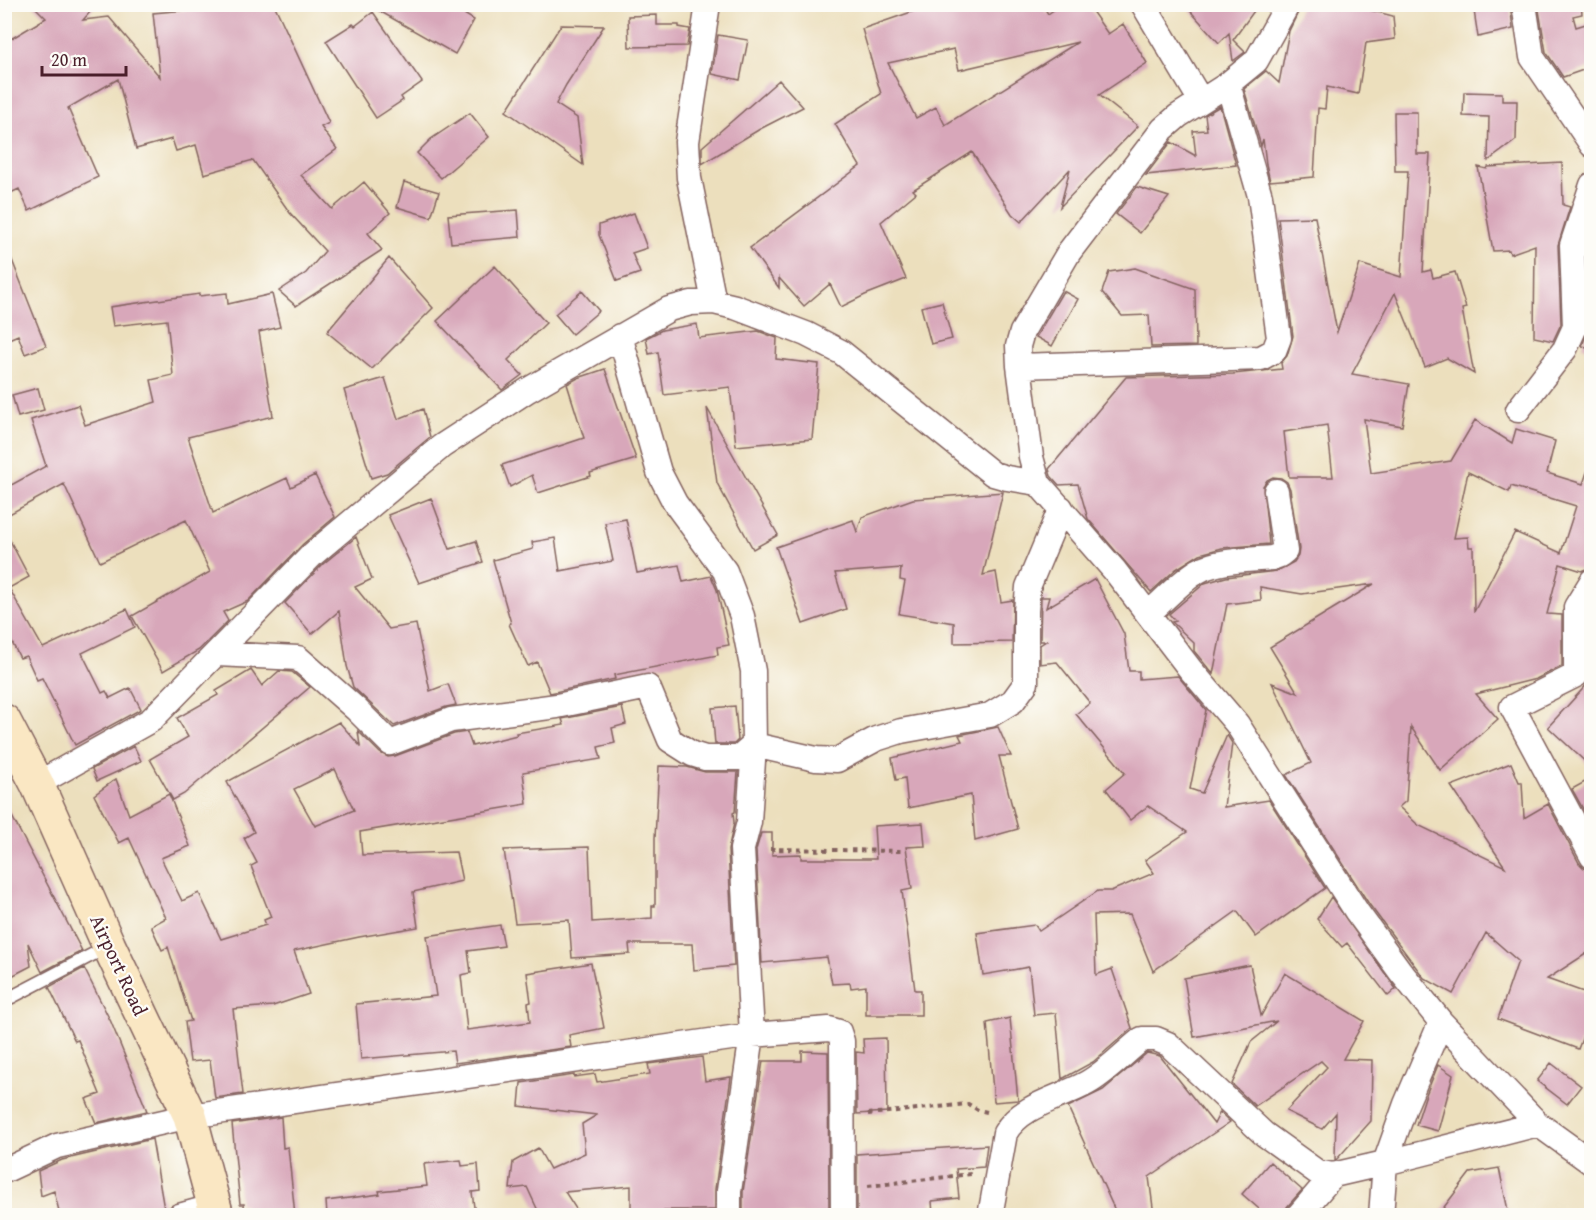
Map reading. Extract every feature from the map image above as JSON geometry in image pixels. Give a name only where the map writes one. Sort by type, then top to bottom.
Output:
[{"type":"street","points":[[708,4],[687,142],[689,178],[714,302]]},
{"type":"street","points":[[1143,4],[1201,101]]},
{"type":"street","points":[[1288,4],[1256,61],[1228,84],[1178,116],[1163,129],[1069,252],[1022,332],[1018,346],[1019,366],[1031,458],[1038,483],[1115,571],[1190,669],[1237,724],[1358,912],[1400,971],[1441,1022],[1538,1124],[1592,1163]]},
{"type":"street","points":[[1524,4],[1532,57],[1592,145]]},
{"type":"street","points":[[1019,366],[1261,358],[1274,351],[1279,338],[1260,196],[1228,84]]},
{"type":"street","points":[[1518,410],[1565,349],[1575,327],[1572,245],[1592,185]]},
{"type":"street","points":[[37,783],[151,720],[313,554],[442,446],[528,390],[669,309],[691,303],[714,302],[735,307],[806,334],[841,352],[993,474],[1038,483]]},
{"type":"street","points":[[620,336],[659,472],[675,503],[725,571],[742,616],[753,671],[754,745],[749,822],[742,849],[753,1035],[729,1191],[729,1215]]},
{"type":"street","points":[[1148,614],[1204,568],[1272,558],[1285,551],[1276,491]]},
{"type":"street","points":[[754,745],[816,759],[837,760],[876,739],[901,731],[990,715],[1013,701],[1026,683],[1028,587],[1061,508]]},
{"type":"street","points":[[1592,581],[1576,607],[1576,675],[1512,707],[1592,856]]},
{"type":"street","points":[[217,654],[298,658],[356,709],[390,743],[451,720],[557,706],[648,687],[670,740],[692,754],[711,759],[740,758],[754,745]]},
{"type":"street","name":"Airport Road","points":[[4,721],[37,783],[109,946],[190,1116],[216,1211]]},
{"type":"street","points":[[1381,1215],[1385,1163],[1406,1104],[1441,1022]]},
{"type":"street","points":[[4,1171],[57,1146],[190,1116],[753,1035],[829,1029],[839,1032],[842,1041],[843,1215]]},
{"type":"street","points":[[990,1215],[1005,1133],[1010,1124],[1047,1101],[1089,1082],[1142,1039],[1156,1039],[1168,1044],[1264,1134],[1317,1172],[1334,1175],[1538,1124]]},
{"type":"street","points":[[1298,1215],[1334,1175]]},
{"type":"street","points":[[179,1215],[216,1211]]},
{"type":"lane","points":[[4,1001],[109,946]]},
{"type":"path","points":[[742,849],[901,851]]},
{"type":"path","points":[[841,1118],[968,1104],[1010,1124]]},
{"type":"path","points":[[844,1188],[998,1171]]},
{"type":"building","points":[[32,4],[97,4],[83,20],[109,17],[160,77],[153,13],[197,9],[196,4],[274,4],[329,123],[321,127],[337,149],[301,175],[332,209],[364,182],[390,213],[368,233],[382,250],[296,306],[279,291],[306,273],[325,251],[290,213],[253,160],[204,174],[196,145],[176,151],[172,139],[136,149],[118,79],[68,108],[98,177],[29,211],[19,189],[4,196],[4,43],[46,18]]},
{"type":"building","points":[[367,4],[448,4],[474,20],[455,54]]},
{"type":"building","points":[[922,4],[1042,4],[1048,14],[1062,4],[1087,4],[1108,34],[1123,24],[1147,63],[1099,95],[1138,126],[1060,207],[1070,169],[1021,222],[1012,214],[972,152],[913,190],[916,193],[881,222],[906,279],[841,307],[830,284],[804,306],[779,278],[779,288],[750,248],[860,166],[835,124],[881,94],[862,29],[923,8]],"holes":[[[1078,42],[945,125],[936,107],[916,118],[888,63],[954,49],[959,70]]]},
{"type":"building","points":[[1184,4],[1259,4],[1233,40],[1245,52],[1233,61],[1229,33],[1219,43]]},
{"type":"building","points":[[1302,4],[1346,4],[1393,16],[1395,39],[1366,43],[1358,94],[1327,87],[1325,109],[1318,108],[1314,177],[1270,181],[1263,139],[1261,146],[1244,89],[1266,71],[1279,83],[1289,31]]},
{"type":"building","points":[[1473,4],[1510,4],[1513,29],[1478,37]]},
{"type":"building","points":[[1538,4],[1581,4],[1582,14],[1573,16],[1576,27],[1592,22],[1592,67],[1563,77],[1546,52]]},
{"type":"building","points":[[373,12],[422,82],[401,97],[403,100],[376,118],[326,41],[353,24],[355,26]]},
{"type":"building","points":[[657,15],[657,25],[679,25],[679,27],[690,29],[687,46],[629,47],[628,16]]},
{"type":"building","points":[[561,25],[604,26],[556,104],[577,118],[583,165],[506,111]]},
{"type":"building","points":[[718,35],[748,40],[740,80],[712,74]]},
{"type":"building","points":[[779,80],[803,107],[760,129],[702,164],[702,147]]},
{"type":"building","points":[[1464,92],[1502,93],[1502,101],[1517,101],[1516,140],[1488,161],[1489,117],[1463,116]]},
{"type":"building","points":[[1220,106],[1236,165],[1146,175],[1171,142],[1196,156],[1193,131],[1207,130],[1205,115]]},
{"type":"building","points":[[1394,112],[1417,112],[1417,154],[1430,154],[1423,272],[1431,270],[1433,278],[1455,272],[1466,308],[1462,309],[1474,374],[1447,358],[1425,367],[1395,293],[1352,374],[1409,384],[1402,426],[1364,419],[1371,473],[1451,461],[1475,420],[1512,443],[1516,429],[1555,441],[1547,473],[1583,484],[1587,472],[1592,473],[1592,567],[1582,571],[1560,564],[1547,614],[1562,615],[1562,666],[1536,679],[1476,694],[1498,719],[1440,770],[1411,727],[1406,801],[1399,807],[1418,825],[1505,867],[1451,786],[1511,763],[1519,782],[1522,782],[1524,818],[1548,804],[1579,863],[1584,868],[1592,870],[1592,950],[1547,979],[1592,995],[1592,1013],[1578,1049],[1498,1019],[1518,961],[1486,933],[1453,994],[1424,978],[1369,904],[1286,775],[1311,763],[1272,683],[1298,693],[1270,647],[1374,584],[1302,594],[1260,587],[1261,600],[1227,604],[1213,674],[1194,651],[1194,643],[1172,622],[1176,621],[1169,614],[1205,583],[1226,577],[1277,571],[1294,562],[1299,549],[1287,482],[1273,477],[1263,486],[1269,544],[1222,548],[1200,554],[1176,569],[1151,592],[1088,519],[1078,484],[1059,485],[1051,476],[1049,469],[1126,377],[1233,374],[1282,369],[1281,363],[1287,356],[1293,336],[1278,218],[1315,217],[1337,332],[1360,264],[1401,277],[1408,171],[1395,171]],"holes":[[[1327,425],[1333,477],[1289,477],[1284,432]],[[1468,472],[1509,492],[1511,486],[1576,506],[1561,553],[1515,532],[1474,612],[1473,547],[1469,547],[1468,537],[1454,538]]]},
{"type":"building","points":[[470,113],[489,137],[441,178],[417,153],[431,139]]},
{"type":"building","points":[[1562,163],[1563,205],[1570,207],[1558,245],[1561,324],[1553,341],[1534,337],[1535,245],[1510,254],[1509,250],[1493,251],[1478,167],[1487,169],[1488,167]]},
{"type":"building","points":[[404,182],[439,192],[431,217],[397,207]]},
{"type":"building","points":[[1137,187],[1169,197],[1140,233],[1116,214]]},
{"type":"building","points":[[518,210],[520,237],[451,243],[448,215]]},
{"type":"building","points":[[634,213],[647,248],[632,253],[640,273],[617,281],[599,235],[599,225]]},
{"type":"building","points":[[1592,232],[1592,348],[1582,346],[1589,327],[1586,247]]},
{"type":"building","points":[[4,245],[6,245],[46,346],[25,354],[18,335],[4,341]]},
{"type":"building","points":[[389,258],[433,308],[372,369],[327,332]]},
{"type":"building","points":[[495,266],[546,323],[508,360],[522,375],[502,390],[437,321]]},
{"type":"building","points":[[1135,268],[1195,289],[1196,346],[1151,347],[1149,315],[1122,316],[1102,292],[1109,272]]},
{"type":"building","points":[[582,291],[599,311],[572,334],[555,314]]},
{"type":"building","points":[[1063,291],[1078,299],[1052,346],[1036,337]]},
{"type":"building","points":[[227,293],[228,304],[272,294],[280,327],[259,332],[273,416],[188,437],[213,513],[287,478],[291,487],[315,475],[335,517],[303,544],[248,601],[223,612],[228,621],[199,650],[163,671],[132,616],[210,572],[186,520],[100,562],[64,484],[4,517],[4,489],[46,466],[31,420],[78,405],[85,425],[156,402],[151,380],[173,375],[167,320],[113,326],[110,307],[199,294],[199,296]]},
{"type":"building","points":[[942,302],[952,339],[931,344],[921,307]]},
{"type":"building","points":[[697,324],[699,338],[758,331],[777,338],[776,359],[819,364],[812,439],[736,446],[730,387],[664,395],[658,352],[649,354],[646,338],[662,330]]},
{"type":"building","points":[[605,369],[636,459],[590,473],[591,476],[538,493],[532,475],[510,487],[502,465],[584,438],[567,384]]},
{"type":"building","points":[[385,378],[398,419],[423,409],[430,437],[387,473],[371,478],[344,390]]},
{"type":"building","points":[[38,388],[44,410],[18,417],[12,395]]},
{"type":"building","points":[[707,408],[778,535],[753,549],[717,483]]},
{"type":"building","points":[[1003,492],[983,575],[996,572],[1001,602],[1013,600],[1012,642],[954,643],[954,623],[899,614],[905,581],[900,580],[901,568],[835,573],[846,609],[803,624],[776,547],[853,520],[857,532],[862,517],[913,499]]},
{"type":"building","points":[[431,498],[450,549],[476,541],[483,562],[419,583],[388,515]]},
{"type":"building","points":[[626,519],[637,573],[679,565],[683,582],[711,576],[717,590],[729,645],[717,647],[718,655],[614,675],[615,679],[550,693],[537,662],[528,666],[509,624],[511,623],[493,560],[533,549],[532,542],[555,538],[560,571],[613,561],[605,523]]},
{"type":"building","points":[[4,529],[29,577],[9,588],[43,648],[127,609],[135,627],[82,653],[102,693],[106,691],[110,698],[130,688],[141,709],[75,745],[42,678],[37,680],[26,656],[20,658],[4,627]]},
{"type":"building","points":[[356,537],[372,579],[355,587],[389,629],[416,624],[430,691],[448,684],[456,705],[394,726],[353,687],[347,666],[339,611],[312,634],[285,603],[323,564]]},
{"type":"building","points":[[1095,579],[1124,634],[1129,671],[1139,671],[1139,679],[1178,676],[1206,710],[1190,789],[1202,793],[1227,735],[1232,743],[1224,807],[1269,800],[1325,888],[1256,937],[1237,911],[1153,971],[1130,914],[1094,915],[1096,975],[1112,969],[1132,1028],[1093,1062],[1062,1079],[1056,1013],[1034,1015],[1029,967],[983,975],[977,933],[1035,925],[1039,931],[1098,891],[1111,891],[1154,873],[1145,860],[1187,832],[1148,806],[1130,820],[1106,789],[1125,773],[1076,714],[1090,703],[1057,662],[1040,664],[1040,645],[1046,641],[1040,641],[1041,597],[1049,597],[1046,608]]},
{"type":"building","points":[[251,670],[262,686],[279,671],[292,672],[310,687],[184,794],[173,800],[150,759],[188,737],[177,718],[218,695],[216,691]]},
{"type":"building","points":[[1592,679],[1592,768],[1548,727]]},
{"type":"building","points":[[735,706],[738,740],[734,744],[715,744],[712,708]]},
{"type":"building","points":[[622,707],[626,724],[612,728],[615,743],[598,747],[601,759],[523,772],[527,804],[360,832],[362,855],[456,852],[462,881],[413,892],[418,927],[294,951],[309,994],[273,1006],[233,1009],[243,1094],[215,1098],[210,1060],[190,1062],[185,1022],[191,1021],[168,947],[162,950],[151,926],[166,918],[129,838],[119,843],[94,795],[116,779],[129,815],[169,794],[190,846],[161,858],[182,901],[199,893],[221,939],[266,925],[264,920],[271,917],[251,866],[257,863],[244,838],[254,832],[227,782],[339,722],[360,746],[358,731],[380,753],[388,757],[454,734],[467,732],[472,746],[517,735],[516,733],[564,725],[562,719]],"holes":[[[335,769],[354,810],[315,826],[294,789]]]},
{"type":"building","points":[[998,727],[1011,756],[999,756],[1018,829],[975,841],[971,795],[908,808],[905,778],[896,780],[892,758],[962,741],[959,735]]},
{"type":"building","points":[[134,746],[141,761],[97,781],[92,769]]},
{"type":"building","points":[[659,766],[687,767],[705,772],[738,772],[734,823],[728,850],[734,966],[694,970],[692,944],[629,944],[630,954],[572,958],[569,920],[515,923],[504,850],[589,847],[592,922],[652,918],[652,906],[655,906],[655,838]]},
{"type":"building","points":[[1592,778],[1592,825],[1572,789]]},
{"type":"building","points":[[4,801],[82,951],[42,972],[28,943],[31,966],[4,980]]},
{"type":"building","points":[[923,823],[925,846],[906,847],[912,889],[902,891],[915,990],[921,990],[921,1015],[866,1015],[866,986],[851,988],[850,983],[832,984],[827,957],[762,963],[756,850],[761,833],[772,833],[772,855],[801,854],[801,859],[876,859],[874,826]]},
{"type":"building","points":[[1331,897],[1396,989],[1388,996],[1347,943],[1342,947],[1317,919]]},
{"type":"building","points":[[500,925],[504,946],[468,951],[471,973],[461,975],[467,1030],[530,1022],[528,1003],[531,1002],[527,973],[591,963],[604,1028],[569,1035],[571,1047],[455,1063],[453,1051],[361,1059],[356,1004],[436,996],[427,936]]},
{"type":"building","points":[[1250,965],[1261,1016],[1285,973],[1364,1021],[1343,1059],[1372,1060],[1371,1121],[1335,1160],[1336,1113],[1322,1129],[1286,1111],[1327,1067],[1321,1061],[1255,1106],[1232,1084],[1251,1042],[1277,1021],[1194,1037],[1184,978]]},
{"type":"building","points":[[84,968],[111,1022],[147,1111],[96,1123],[86,1099],[100,1094],[78,1040],[75,1041],[49,987]]},
{"type":"building","points":[[1010,1018],[1018,1100],[994,1102],[987,1023]]},
{"type":"building","points":[[886,1038],[887,1112],[857,1114],[856,1052],[864,1053],[863,1039]]},
{"type":"building","points":[[802,1051],[828,1052],[829,1215],[743,1215],[743,1192],[763,1061],[802,1061]]},
{"type":"building","points":[[1147,1053],[1160,1056],[1214,1124],[1220,1112],[1230,1122],[1149,1177],[1154,1215],[1117,1215],[1068,1107],[1103,1090]]},
{"type":"building","points":[[702,1057],[705,1081],[731,1077],[715,1189],[715,1210],[664,1210],[664,1215],[631,1215],[631,1186],[565,1192],[580,1215],[540,1215],[527,1187],[510,1189],[513,1162],[538,1148],[550,1169],[585,1153],[582,1124],[597,1115],[519,1106],[521,1083],[595,1074],[597,1082],[650,1074],[648,1064]]},
{"type":"building","points":[[1551,1063],[1581,1086],[1567,1104],[1537,1081]]},
{"type":"building","points":[[1438,1065],[1453,1075],[1438,1131],[1416,1125]]},
{"type":"building","points":[[281,1117],[283,1148],[288,1147],[295,1215],[245,1215],[244,1204],[240,1204],[232,1124]]},
{"type":"building","points":[[152,1139],[165,1215],[60,1215],[54,1191],[41,1196],[38,1171],[62,1160]]},
{"type":"building","points":[[987,1145],[984,1167],[956,1169],[959,1198],[932,1201],[933,1215],[857,1215],[857,1154]]},
{"type":"building","points":[[461,1160],[462,1166],[478,1164],[480,1191],[472,1192],[475,1215],[327,1215],[326,1201],[380,1194],[379,1191],[427,1186],[424,1164]]},
{"type":"building","points":[[1270,1162],[1302,1190],[1287,1207],[1284,1215],[1266,1215],[1242,1194]]},
{"type":"building","points":[[1499,1168],[1509,1215],[1438,1215],[1470,1173]]}]
